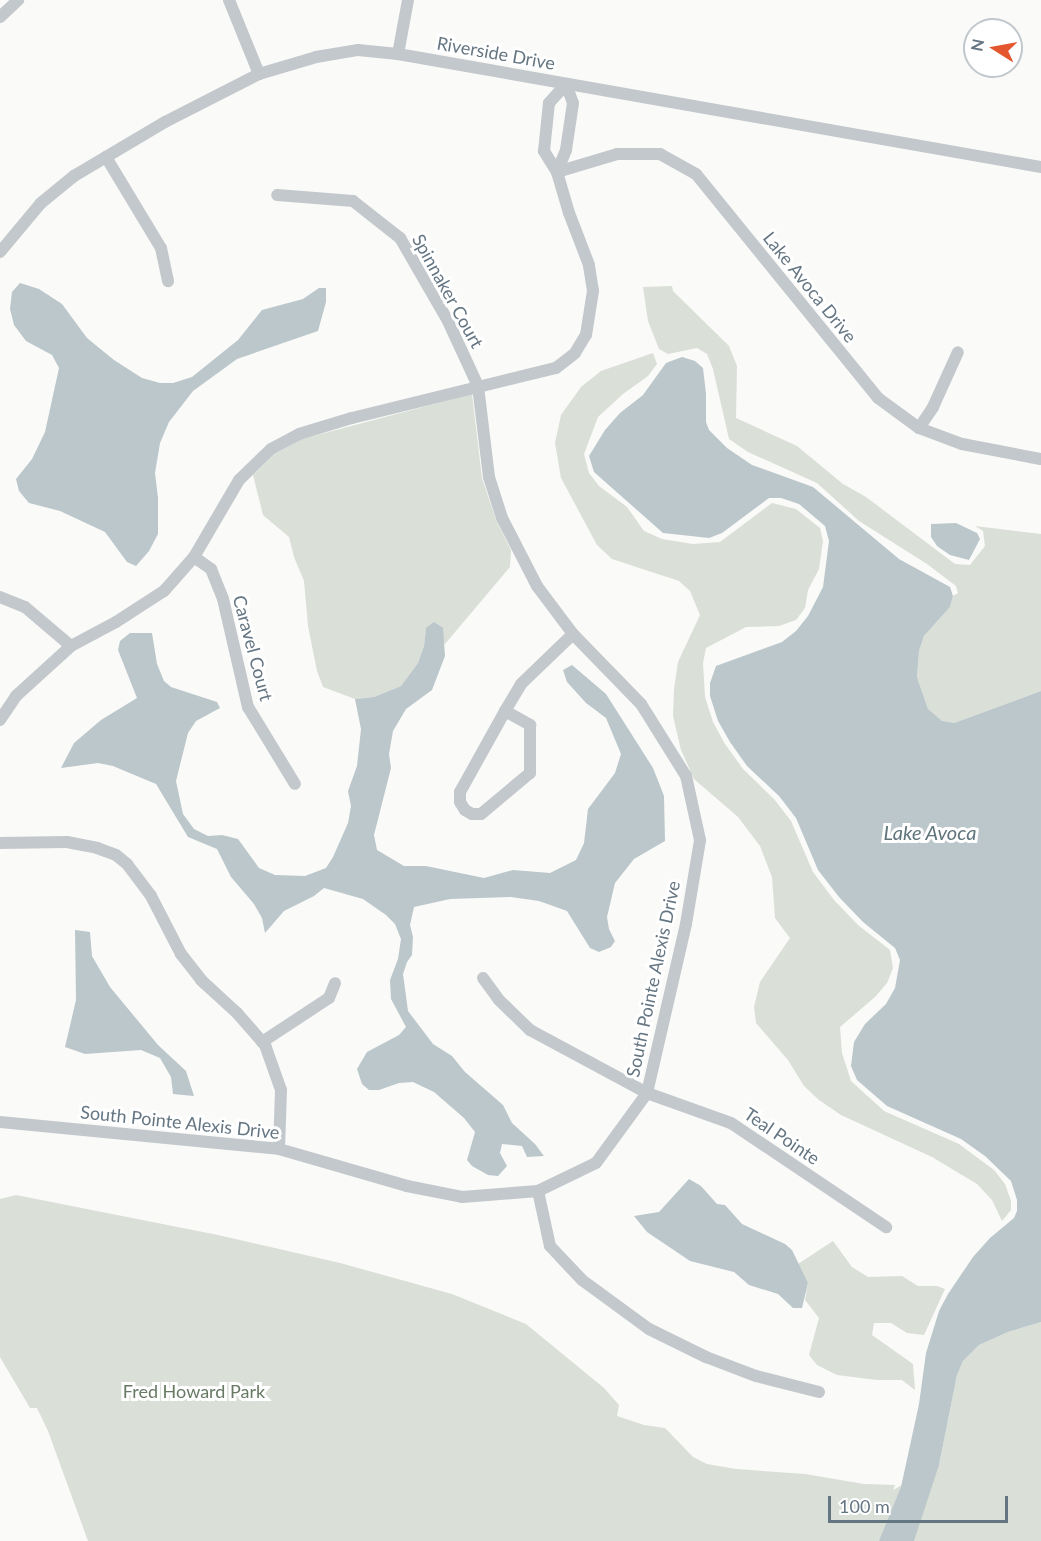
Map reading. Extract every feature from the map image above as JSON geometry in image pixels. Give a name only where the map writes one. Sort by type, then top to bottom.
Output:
[{"type":"street","points":[[0,17],[18,0]]},
{"type":"street","points":[[228,0],[259,74]]},
{"type":"street","points":[[398,54],[408,0]]},
{"type":"street","name":"Riverside Drive","points":[[0,252],[41,203],[74,176],[165,122],[259,74],[316,57],[358,50],[398,54],[1041,167]]},
{"type":"street","points":[[0,720],[16,696],[71,646],[116,622],[164,591],[194,557],[239,480],[271,449],[299,434],[478,386],[556,368],[575,353],[586,335],[593,291],[588,265],[557,172],[544,151],[549,103],[566,84],[573,104],[566,150],[557,172]]},
{"type":"street","name":"Lake Avoca Drive","points":[[557,172],[617,154],[660,154],[696,174],[878,398],[919,428],[962,444],[1041,459]]},
{"type":"street","points":[[106,157],[161,248],[168,281]]},
{"type":"street","name":"Spinnaker Court","points":[[277,195],[353,201],[400,238],[448,321],[478,386]]},
{"type":"street","points":[[919,428],[933,407],[958,352]]},
{"type":"street","name":"South Pointe Alexis Drive","points":[[0,1122],[279,1149],[407,1186],[462,1197],[538,1191],[596,1162],[647,1093],[686,924],[700,840],[686,776],[641,704],[573,634],[537,586],[502,518],[489,477],[478,386]]},
{"type":"street","name":"Caravel Court","points":[[194,557],[211,568],[223,599],[248,707],[295,784]]},
{"type":"street","points":[[0,597],[25,607],[71,646]]},
{"type":"street","points":[[505,711],[530,725],[530,773],[481,814],[472,814],[465,810],[460,802],[460,792],[505,711],[520,684],[573,634]]},
{"type":"street","points":[[0,843],[50,840],[75,843],[106,852],[127,864],[151,896],[182,954],[201,980],[237,1013],[262,1042],[275,1069],[281,1090],[279,1149]]},
{"type":"street","name":"Teal Pointe","points":[[483,978],[499,1000],[530,1030],[647,1093],[731,1123],[886,1227]]},
{"type":"street","points":[[262,1042],[329,998],[335,983]]},
{"type":"street","points":[[538,1191],[550,1246],[582,1280],[649,1329],[706,1358],[756,1377],[819,1392]]},
{"type":"green space","points":[[672,286],[673,291],[729,346],[737,366],[736,418],[797,446],[843,484],[866,497],[955,564],[970,565],[985,546],[983,531],[975,526],[1041,534],[1041,691],[954,723],[942,722],[928,709],[917,677],[919,651],[924,636],[950,607],[953,596],[958,593],[956,586],[927,564],[859,521],[817,483],[748,452],[729,439],[713,369],[707,354],[697,348],[668,354],[659,349],[648,321],[643,287]]},
{"type":"green space","points":[[653,353],[657,364],[648,376],[623,394],[598,417],[584,454],[589,473],[599,486],[627,507],[644,531],[662,539],[693,544],[720,542],[772,503],[796,509],[820,528],[823,541],[819,569],[808,590],[805,608],[796,620],[779,626],[746,627],[706,648],[703,663],[705,697],[713,722],[725,744],[743,769],[774,799],[791,821],[813,872],[834,900],[858,925],[890,950],[893,968],[887,983],[875,997],[840,1027],[842,1053],[851,1081],[884,1111],[959,1144],[994,1170],[1005,1184],[1011,1201],[1011,1210],[1002,1221],[992,1200],[977,1184],[932,1157],[841,1115],[819,1100],[804,1086],[788,1060],[756,1023],[754,1007],[760,982],[790,938],[775,918],[772,877],[760,846],[738,817],[694,779],[681,750],[673,716],[674,689],[678,662],[700,615],[690,591],[679,581],[612,559],[597,545],[561,478],[555,443],[561,415],[581,387],[601,371]]},
{"type":"green space","points":[[472,394],[482,478],[496,520],[511,550],[510,567],[445,644],[426,628],[424,646],[418,663],[401,686],[374,697],[355,699],[323,687],[317,671],[308,626],[304,581],[289,537],[263,515],[253,475],[275,454],[302,439]]},
{"type":"green space","name":"Fred Howard Park","points":[[16,1195],[218,1235],[340,1263],[452,1294],[526,1324],[604,1388],[619,1405],[617,1416],[644,1425],[665,1428],[693,1457],[707,1464],[736,1469],[805,1474],[864,1484],[895,1485],[893,1490],[939,1465],[957,1375],[963,1361],[979,1345],[1008,1332],[1041,1322],[1041,1541],[88,1541],[48,1431],[37,1408],[30,1408],[0,1357],[0,1199]]},
{"type":"green space","points":[[833,1241],[852,1267],[868,1277],[902,1276],[918,1286],[937,1286],[945,1289],[924,1335],[907,1333],[891,1323],[874,1323],[872,1335],[913,1364],[915,1390],[902,1380],[877,1380],[837,1375],[817,1365],[809,1355],[819,1318],[805,1300],[808,1283],[798,1264]]},
{"type":"water","points":[[20,283],[39,289],[62,304],[87,338],[114,360],[142,378],[160,383],[173,383],[192,377],[238,340],[262,310],[303,299],[319,288],[326,288],[326,302],[318,331],[237,359],[193,391],[169,422],[160,443],[155,473],[158,534],[149,551],[136,566],[127,562],[105,532],[60,511],[29,503],[19,491],[16,479],[32,459],[45,432],[59,368],[52,355],[26,341],[14,325],[10,309],[12,292]]},
{"type":"water","name":"Lake Avoca","points":[[682,357],[695,361],[703,368],[706,422],[709,430],[727,448],[752,465],[813,487],[899,559],[950,587],[953,596],[950,607],[924,636],[919,651],[917,677],[928,709],[942,721],[954,723],[1041,691],[1041,1322],[1008,1332],[979,1345],[963,1361],[957,1375],[939,1465],[914,1541],[879,1541],[901,1487],[919,1404],[926,1353],[939,1311],[948,1294],[973,1257],[990,1238],[1014,1218],[1017,1211],[1017,1200],[1011,1181],[985,1156],[961,1139],[887,1106],[857,1080],[851,1066],[854,1042],[865,1024],[886,1004],[895,988],[900,960],[895,948],[863,922],[818,870],[796,818],[779,796],[747,766],[730,742],[718,721],[710,696],[710,683],[716,666],[782,642],[796,631],[808,616],[823,587],[829,541],[825,526],[799,504],[781,498],[769,498],[722,533],[709,538],[663,533],[594,472],[589,456],[605,430],[620,413],[643,395],[666,363]]},
{"type":"water","points":[[956,523],[977,533],[980,539],[969,560],[950,555],[937,546],[931,537],[931,524]]},
{"type":"water","points":[[434,622],[443,628],[445,656],[432,690],[406,709],[393,731],[389,754],[391,768],[374,835],[377,850],[404,866],[426,866],[484,878],[513,870],[550,873],[576,860],[584,843],[588,809],[615,773],[621,754],[606,718],[586,703],[567,682],[563,670],[572,665],[606,694],[653,768],[664,796],[665,841],[634,859],[615,883],[607,917],[609,929],[615,941],[611,947],[599,952],[590,948],[567,911],[539,901],[511,897],[450,899],[414,907],[410,925],[413,937],[412,955],[403,974],[408,1011],[433,1044],[452,1056],[465,1072],[503,1105],[512,1123],[535,1144],[544,1156],[527,1157],[522,1146],[502,1144],[500,1153],[507,1166],[498,1176],[488,1175],[472,1166],[467,1160],[475,1132],[464,1118],[434,1092],[413,1082],[399,1083],[379,1090],[369,1090],[362,1084],[357,1069],[367,1052],[399,1035],[406,1027],[391,999],[390,980],[398,959],[401,939],[395,924],[386,915],[363,899],[324,888],[314,896],[284,911],[265,933],[262,918],[254,904],[231,877],[217,849],[188,837],[156,784],[113,766],[98,763],[61,768],[74,743],[101,720],[137,698],[118,650],[120,641],[130,633],[152,633],[157,664],[164,681],[171,687],[217,702],[220,708],[196,721],[188,733],[176,781],[183,814],[194,829],[208,836],[222,835],[238,839],[259,868],[275,875],[305,876],[326,868],[348,823],[351,806],[348,791],[357,766],[361,729],[355,699],[374,697],[401,686],[418,663],[424,646],[426,628]]},
{"type":"water","points":[[75,930],[90,932],[92,956],[110,987],[158,1045],[186,1071],[194,1096],[173,1094],[171,1077],[160,1058],[141,1050],[85,1054],[65,1047],[76,1000]]},
{"type":"water","points":[[689,1179],[701,1186],[717,1204],[725,1205],[742,1224],[785,1244],[792,1250],[808,1283],[802,1308],[793,1308],[778,1294],[749,1285],[734,1272],[690,1261],[647,1232],[634,1216],[659,1212]]}]
